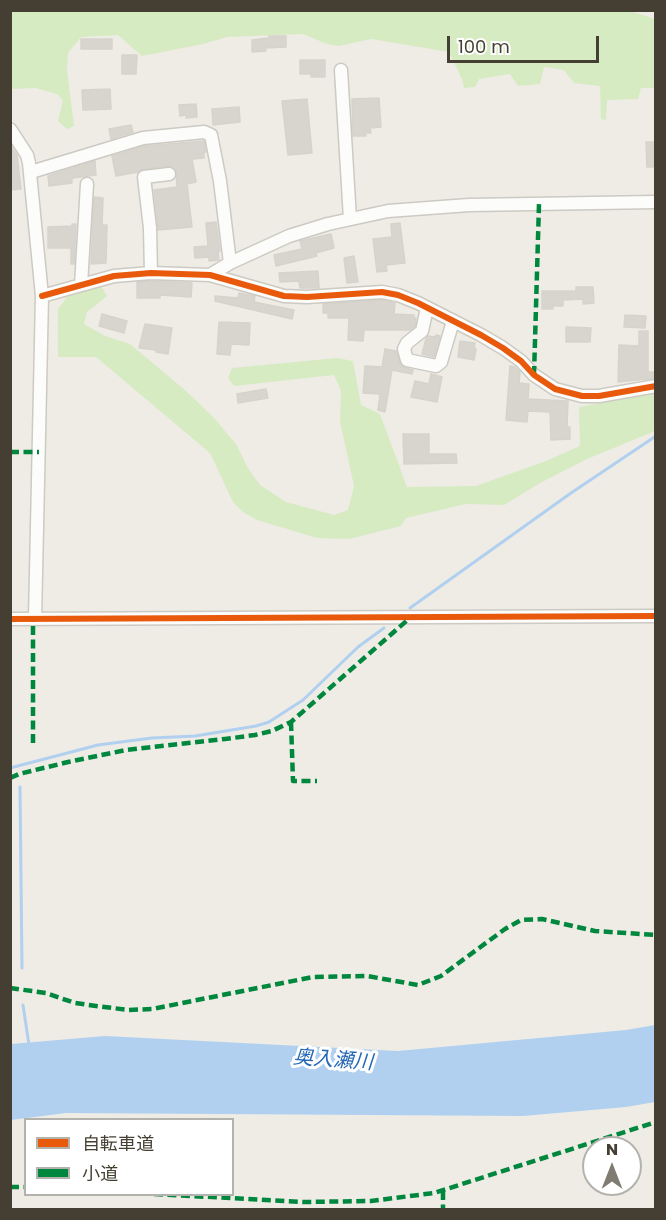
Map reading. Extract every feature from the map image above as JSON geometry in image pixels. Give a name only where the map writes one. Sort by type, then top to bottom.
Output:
[{"type":"street","points":[[341,70],[350,219]]},
{"type":"street","points":[[10,129],[27,155],[31,172],[42,296],[35,619]]},
{"type":"street","points":[[31,172],[136,139],[204,132],[211,135],[220,181],[230,263]]},
{"type":"street","points":[[152,273],[144,177],[169,174]]},
{"type":"street","points":[[81,285],[87,184]]},
{"type":"street","points":[[210,275],[230,263],[289,236],[388,211],[469,205],[656,202]]},
{"type":"street","points":[[42,296],[114,276],[152,273],[210,275],[284,296],[307,297],[382,292],[428,308],[503,348],[521,361],[534,375],[555,389],[582,396],[599,396],[656,386]]},
{"type":"street","points":[[428,308],[422,331],[407,343],[404,349],[407,360],[436,366],[441,362],[453,321]]},
{"type":"street","points":[[10,619],[656,616]]},
{"type":"green space","points":[[10,11],[630,11],[655,19],[655,88],[641,88],[638,99],[607,100],[606,120],[601,119],[600,86],[574,83],[564,70],[544,67],[540,84],[518,86],[510,74],[479,79],[475,87],[464,88],[449,52],[371,39],[339,46],[327,44],[303,34],[227,37],[142,56],[118,35],[81,37],[68,53],[67,70],[74,126],[67,129],[58,121],[63,100],[57,94],[36,88],[11,89]]},
{"type":"green space","points":[[101,286],[107,296],[87,312],[84,324],[105,336],[130,344],[186,391],[236,444],[249,470],[260,485],[286,502],[334,515],[348,510],[354,486],[340,421],[341,391],[334,375],[234,386],[228,378],[232,368],[337,358],[353,361],[361,405],[380,414],[407,487],[476,486],[580,446],[579,407],[655,393],[655,431],[587,459],[504,505],[466,504],[406,518],[401,526],[349,539],[317,538],[257,520],[243,512],[233,502],[210,453],[96,357],[58,357],[58,309],[67,297]]},
{"type":"water","name":"奥入瀬川","points":[[655,1025],[655,1102],[626,1107],[523,1116],[66,1113],[11,1120],[11,1044],[105,1036],[398,1051],[626,1030]]},
{"type":"building","points":[[269,36],[286,36],[286,47],[265,48],[266,51],[252,52],[252,40],[269,38]]},
{"type":"building","points":[[81,39],[112,39],[112,49],[81,49]]},
{"type":"building","points":[[122,55],[137,55],[136,74],[122,74]]},
{"type":"building","points":[[300,60],[325,60],[325,77],[300,74]]},
{"type":"building","points":[[110,89],[111,109],[83,110],[82,90]]},
{"type":"building","points":[[379,98],[381,127],[370,128],[371,133],[365,133],[366,136],[353,136],[352,99]]},
{"type":"building","points":[[307,99],[312,153],[288,155],[282,101]]},
{"type":"building","points":[[196,104],[197,117],[180,116],[179,105]]},
{"type":"building","points":[[239,107],[240,122],[213,125],[212,109]]},
{"type":"building","points":[[131,125],[133,132],[111,139],[109,129]]},
{"type":"building","points":[[204,141],[206,152],[204,152],[204,158],[192,159],[196,182],[187,184],[192,227],[158,230],[154,190],[177,187],[176,170],[168,166],[116,176],[112,156],[145,146]]},
{"type":"building","points":[[646,142],[656,142],[656,167],[647,167]]},
{"type":"building","points":[[10,145],[17,155],[21,189],[10,190]]},
{"type":"building","points":[[95,161],[96,175],[72,178],[72,183],[49,186],[48,176]]},
{"type":"building","points":[[94,197],[103,198],[102,225],[107,225],[106,263],[91,264]]},
{"type":"building","points":[[216,222],[219,260],[209,261],[209,257],[195,258],[194,247],[208,246],[206,223]]},
{"type":"building","points":[[400,223],[405,263],[386,265],[387,271],[377,272],[373,239],[392,237],[391,224]]},
{"type":"building","points":[[76,224],[74,264],[71,264],[71,248],[48,248],[48,227],[72,226]]},
{"type":"building","points":[[331,234],[334,248],[316,253],[317,256],[276,266],[274,255],[302,249],[300,241]]},
{"type":"building","points":[[354,256],[358,282],[347,283],[344,258]]},
{"type":"building","points":[[318,271],[319,288],[300,288],[299,281],[280,282],[279,273]]},
{"type":"building","points":[[137,282],[192,283],[191,297],[160,295],[160,298],[137,298]]},
{"type":"building","points":[[576,287],[593,287],[594,303],[583,304],[583,299],[563,300],[563,306],[542,309],[542,291],[576,291]]},
{"type":"building","points":[[239,293],[255,296],[254,302],[294,310],[292,319],[215,301],[215,296],[238,298]]},
{"type":"building","points":[[382,300],[395,303],[394,314],[414,315],[415,326],[410,330],[364,330],[363,341],[348,340],[349,318],[328,318],[328,313],[323,313],[323,304]]},
{"type":"building","points":[[102,314],[127,321],[124,333],[99,326]]},
{"type":"building","points":[[625,315],[646,316],[645,328],[624,327]]},
{"type":"building","points":[[219,322],[250,323],[249,345],[231,344],[230,355],[217,354]]},
{"type":"building","points":[[145,324],[172,328],[168,354],[139,348]]},
{"type":"building","points":[[566,327],[591,328],[590,342],[566,342]]},
{"type":"building","points":[[639,331],[648,331],[648,372],[656,372],[656,378],[618,382],[619,345],[639,346]]},
{"type":"building","points":[[428,336],[435,337],[440,336],[434,357],[422,354]]},
{"type":"building","points":[[460,341],[475,343],[474,360],[458,357]]},
{"type":"building","points":[[385,349],[396,351],[401,366],[413,370],[412,374],[392,370],[385,412],[378,410],[380,394],[363,393],[365,366],[382,367]]},
{"type":"building","points":[[510,366],[520,372],[519,383],[529,384],[528,399],[568,401],[567,427],[570,427],[570,439],[551,440],[550,412],[528,411],[527,422],[506,420]]},
{"type":"building","points":[[431,374],[442,377],[437,402],[411,397],[415,381],[429,384]]},
{"type":"building","points":[[266,389],[268,398],[238,403],[237,394]]},
{"type":"building","points":[[403,434],[429,434],[429,454],[456,454],[457,463],[404,464]]},
{"type":"waterway","points":[[410,608],[571,493],[656,436]]},
{"type":"waterway","points":[[10,768],[98,745],[152,738],[195,736],[269,722],[303,700],[358,647],[384,628]]},
{"type":"waterway","points":[[20,787],[22,968]]},
{"type":"waterway","points":[[23,1005],[29,1045]]},
{"type":"marked path","points":[[534,375],[539,204]]},
{"type":"marked path","points":[[10,452],[39,452]]},
{"type":"marked path","points":[[10,778],[68,762],[126,750],[225,739],[272,731],[291,722],[411,617]]},
{"type":"marked path","points":[[33,619],[33,743]]},
{"type":"marked path","points":[[291,722],[293,781],[317,781]]},
{"type":"marked path","points":[[10,988],[46,993],[75,1003],[129,1010],[152,1009],[313,977],[367,976],[418,985],[441,976],[505,929],[521,920],[542,919],[595,931],[656,935]]},
{"type":"marked path","points":[[192,1196],[304,1202],[371,1201],[434,1193],[656,1122]]},
{"type":"marked path","points":[[10,1187],[24,1187]]},
{"type":"marked path","points":[[443,1191],[443,1210]]},
{"type":"cycle path","points":[[42,296],[114,276],[151,273],[210,275],[284,296],[307,297],[382,292],[398,295],[418,303],[481,335],[521,361],[534,375],[555,389],[582,396],[599,396],[656,386]]},
{"type":"cycle path","points":[[10,619],[656,616]]}]
